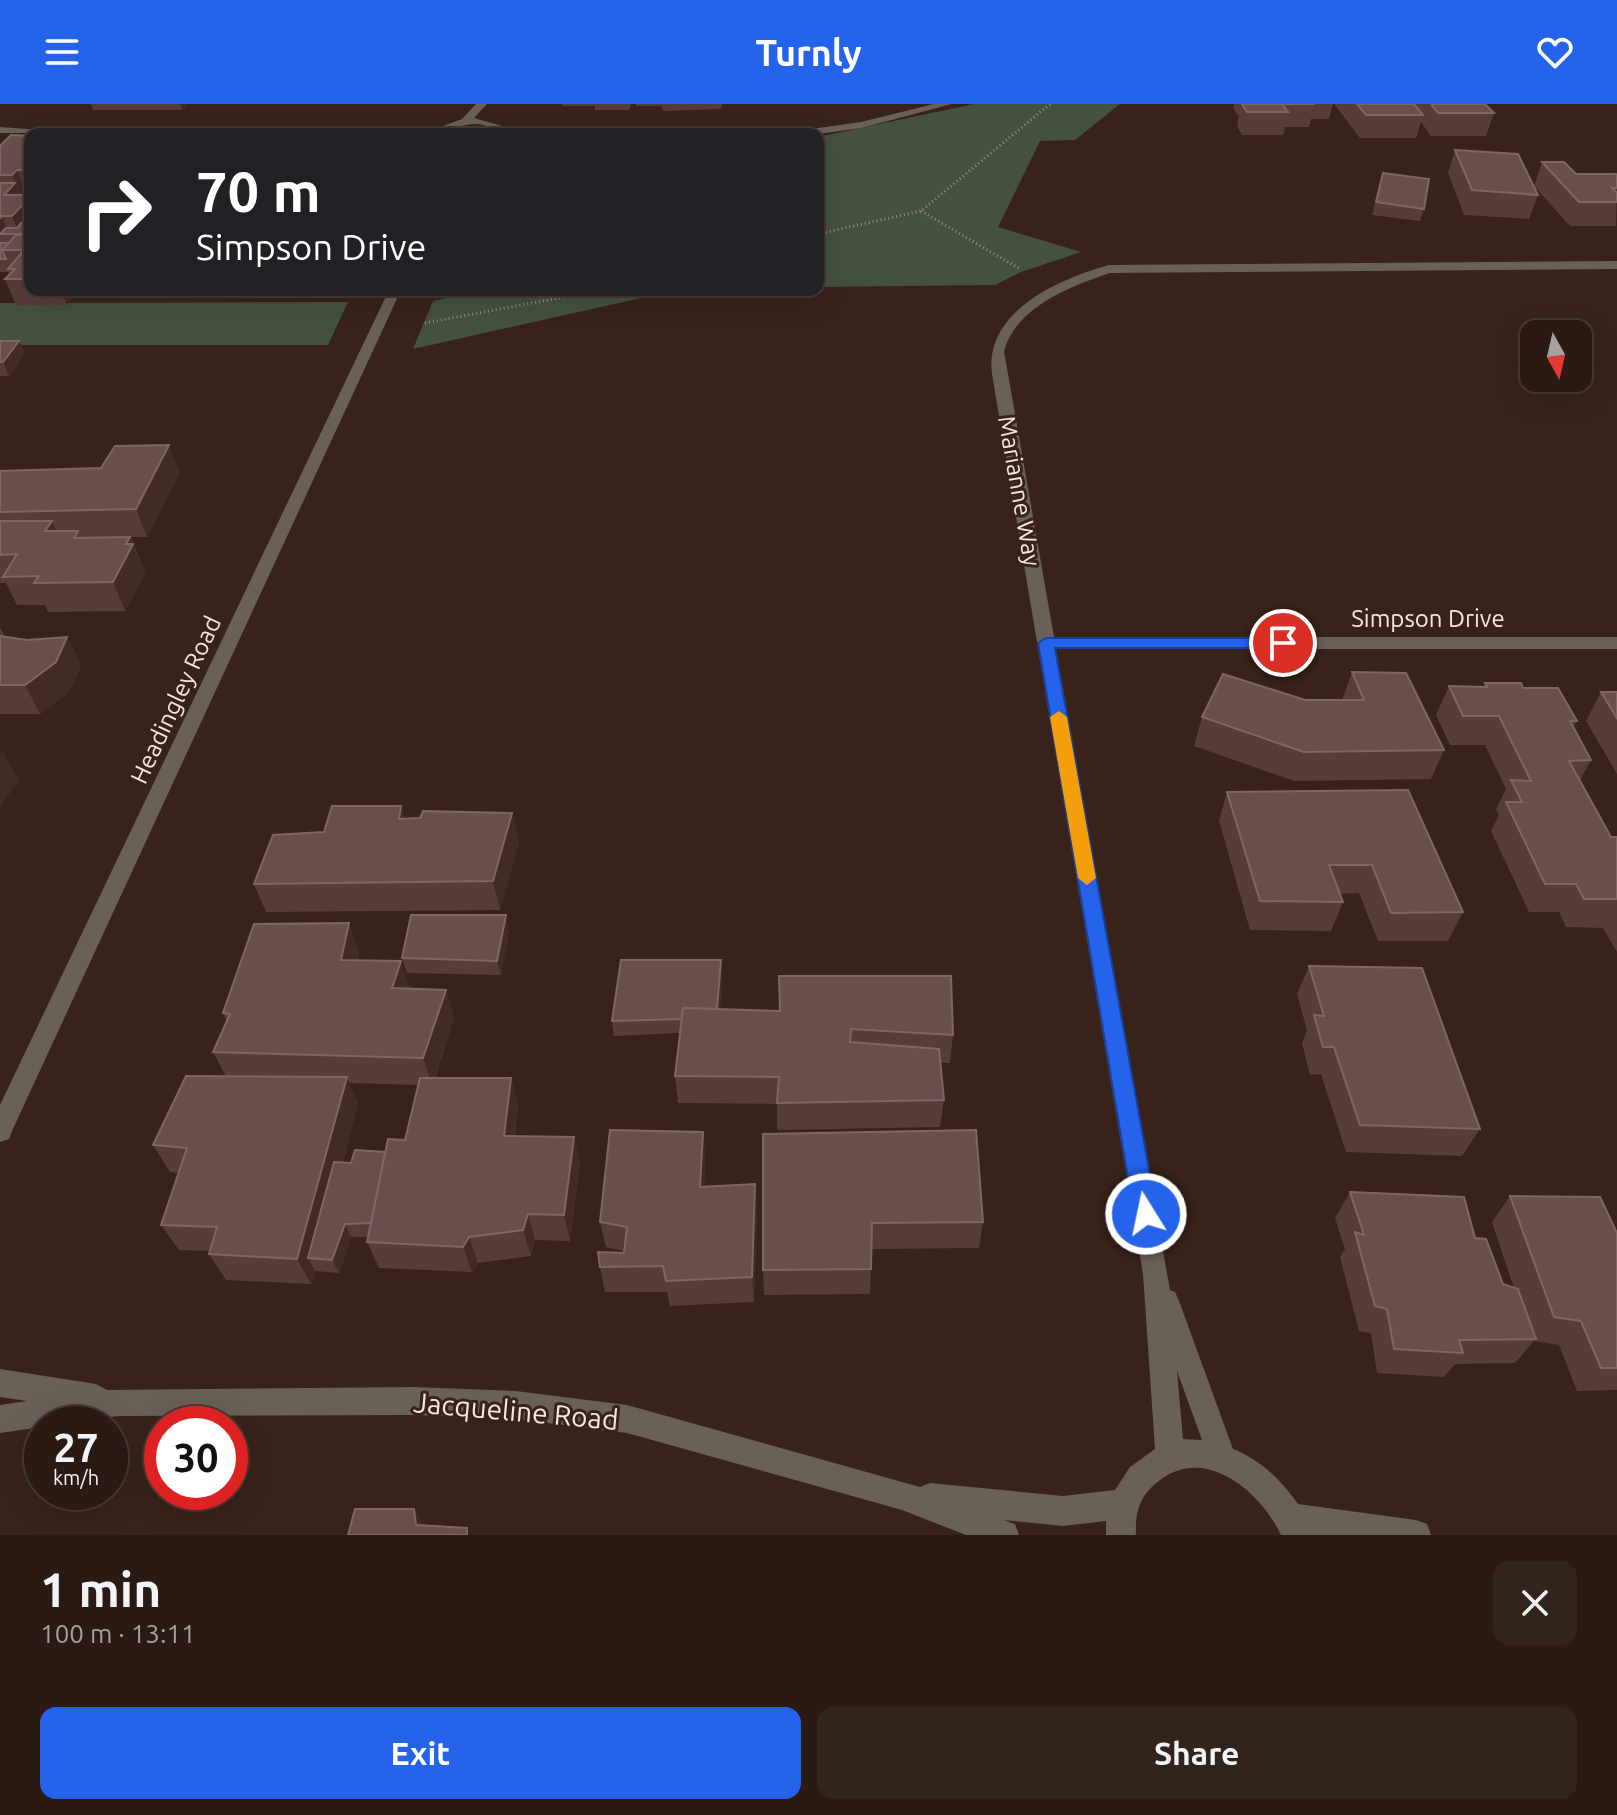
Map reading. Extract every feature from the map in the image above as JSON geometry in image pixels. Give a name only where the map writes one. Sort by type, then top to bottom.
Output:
[{"type":"street","points":[[451,128],[465,122],[483,104]]},
{"type":"street","points":[[483,104],[487,123]]},
{"type":"street","points":[[824,130],[861,125],[947,104]]},
{"type":"street","points":[[465,122],[487,123],[494,128]]},
{"type":"street","points":[[0,130],[24,132]]},
{"type":"street","points":[[0,138],[24,136]]},
{"type":"street","name":"Marianne Way","points":[[1170,1457],[1156,1274],[997,345],[1011,325],[1031,307],[1080,278],[1109,269],[1617,265]]},
{"type":"street","name":"Headingley Road","points":[[0,1131],[392,296]]},
{"type":"street","name":"Simpson Drive","points":[[1046,643],[1617,643]]},
{"type":"street","name":"Marianne Way","points":[[1156,1274],[1222,1457]]},
{"type":"street","name":"Jacqueline Road","points":[[0,1383],[120,1402]]},
{"type":"street","name":"Jacqueline Road","points":[[0,1419],[120,1402],[414,1401],[516,1405],[627,1419],[902,1495],[1004,1535]]},
{"type":"street","points":[[1121,1535],[1124,1504],[1134,1484],[1150,1467],[1170,1457],[1196,1453],[1222,1457],[1248,1470],[1273,1491],[1294,1526],[1416,1535]]},
{"type":"street","name":"Jacqueline Road","points":[[902,1495],[1063,1511],[1124,1504]]},
{"type":"path","points":[[824,233],[921,211],[1050,104]]},
{"type":"path","points":[[921,211],[1023,271]]},
{"type":"path","points":[[380,323],[426,323],[570,296]]},
{"type":"green space","points":[[974,104],[1120,104],[1075,140],[1040,141],[998,227],[1081,252],[1021,272],[995,285],[824,287],[824,136]]},
{"type":"green space","points":[[457,296],[650,296],[413,349],[433,301]]},
{"type":"green space","points":[[348,302],[328,345],[0,345],[0,303]]},
{"type":"building","points":[[1242,104],[1282,104],[1288,112],[1247,112]]},
{"type":"building","points":[[1357,104],[1414,104],[1423,115],[1366,115]]},
{"type":"building","points":[[1431,104],[1485,104],[1494,113],[1438,113]]},
{"type":"building","points":[[11,135],[24,136],[24,170],[17,170],[12,175],[0,175],[0,146]]},
{"type":"building","points":[[1455,150],[1518,154],[1538,195],[1472,190]]},
{"type":"building","points":[[1542,162],[1564,162],[1576,174],[1616,174],[1617,188],[1612,188],[1617,193],[1617,202],[1579,202]]},
{"type":"building","points":[[1383,173],[1429,179],[1424,209],[1376,202]]},
{"type":"building","points":[[0,183],[15,183],[4,195],[24,195],[24,203],[12,216],[0,218]]},
{"type":"building","points":[[24,220],[24,234],[0,234],[6,228],[17,228]]},
{"type":"building","points":[[16,235],[24,235],[24,250],[2,250]]},
{"type":"building","points":[[0,243],[9,243],[2,250],[6,259],[0,259]]},
{"type":"building","points":[[24,250],[24,279],[5,279],[15,269],[8,269]]},
{"type":"building","points":[[0,341],[19,341],[3,362],[0,362]]},
{"type":"building","points":[[169,445],[136,509],[0,512],[0,471],[101,468],[115,446]]},
{"type":"building","points":[[0,521],[52,521],[45,531],[78,531],[74,538],[130,537],[126,544],[133,544],[113,582],[34,583],[39,576],[3,577],[17,554],[0,555]]},
{"type":"building","points":[[0,636],[27,640],[67,637],[56,662],[25,685],[0,685]]},
{"type":"building","points":[[1352,672],[1406,673],[1444,750],[1304,752],[1202,717],[1223,674],[1305,700],[1364,700]]},
{"type":"building","points":[[1485,683],[1521,683],[1523,688],[1558,688],[1577,721],[1570,721],[1591,760],[1569,761],[1611,837],[1617,837],[1617,899],[1584,899],[1576,884],[1545,884],[1506,802],[1522,802],[1511,780],[1531,781],[1499,716],[1463,716],[1449,686],[1487,687]]},
{"type":"building","points":[[1601,692],[1617,692],[1617,718]]},
{"type":"building","points":[[1408,790],[1463,912],[1391,913],[1372,865],[1329,865],[1343,902],[1260,901],[1227,792]]},
{"type":"building","points":[[332,806],[401,806],[399,819],[420,818],[423,811],[512,813],[493,881],[254,884],[273,835],[324,832]]},
{"type":"building","points":[[411,915],[506,915],[497,961],[402,958]]},
{"type":"building","points":[[349,923],[341,960],[401,961],[392,988],[446,990],[423,1058],[213,1052],[230,1014],[223,1013],[254,924]]},
{"type":"building","points":[[621,960],[721,960],[717,1009],[683,1008],[682,1019],[612,1021]]},
{"type":"building","points":[[1309,966],[1422,968],[1480,1129],[1360,1125],[1334,1047],[1323,1047],[1314,1015],[1324,1016]]},
{"type":"building","points":[[779,976],[951,976],[953,1035],[851,1029],[850,1042],[939,1049],[944,1100],[777,1103],[779,1077],[675,1076],[683,1008],[780,1011]]},
{"type":"building","points":[[186,1076],[347,1077],[297,1259],[209,1254],[217,1227],[161,1225],[187,1148],[153,1145]]},
{"type":"building","points":[[420,1078],[511,1078],[504,1136],[574,1137],[564,1215],[528,1214],[523,1230],[469,1237],[463,1247],[367,1242],[388,1139],[405,1140]]},
{"type":"building","points":[[610,1130],[703,1132],[700,1187],[755,1184],[752,1277],[666,1281],[663,1266],[600,1267],[598,1252],[624,1253],[627,1227],[600,1222]]},
{"type":"building","points":[[976,1130],[983,1222],[872,1223],[871,1269],[763,1270],[763,1134]]},
{"type":"building","points":[[355,1150],[385,1152],[371,1223],[345,1224],[332,1260],[308,1258],[334,1162],[351,1163]]},
{"type":"building","points":[[1350,1192],[1464,1197],[1475,1238],[1486,1239],[1503,1284],[1518,1289],[1536,1339],[1459,1340],[1463,1353],[1394,1349],[1387,1309],[1375,1306],[1355,1232],[1364,1235]]},
{"type":"building","points":[[1510,1196],[1600,1197],[1617,1233],[1617,1368],[1601,1368],[1581,1321],[1554,1317]]},
{"type":"building","points":[[355,1509],[414,1509],[416,1525],[467,1528],[467,1535],[348,1535]]},
{"type":"slow traffic","points":[[1059,717],[1087,878]]},
{"type":"route","points":[[1146,1214],[1046,643],[1283,643]]}]
